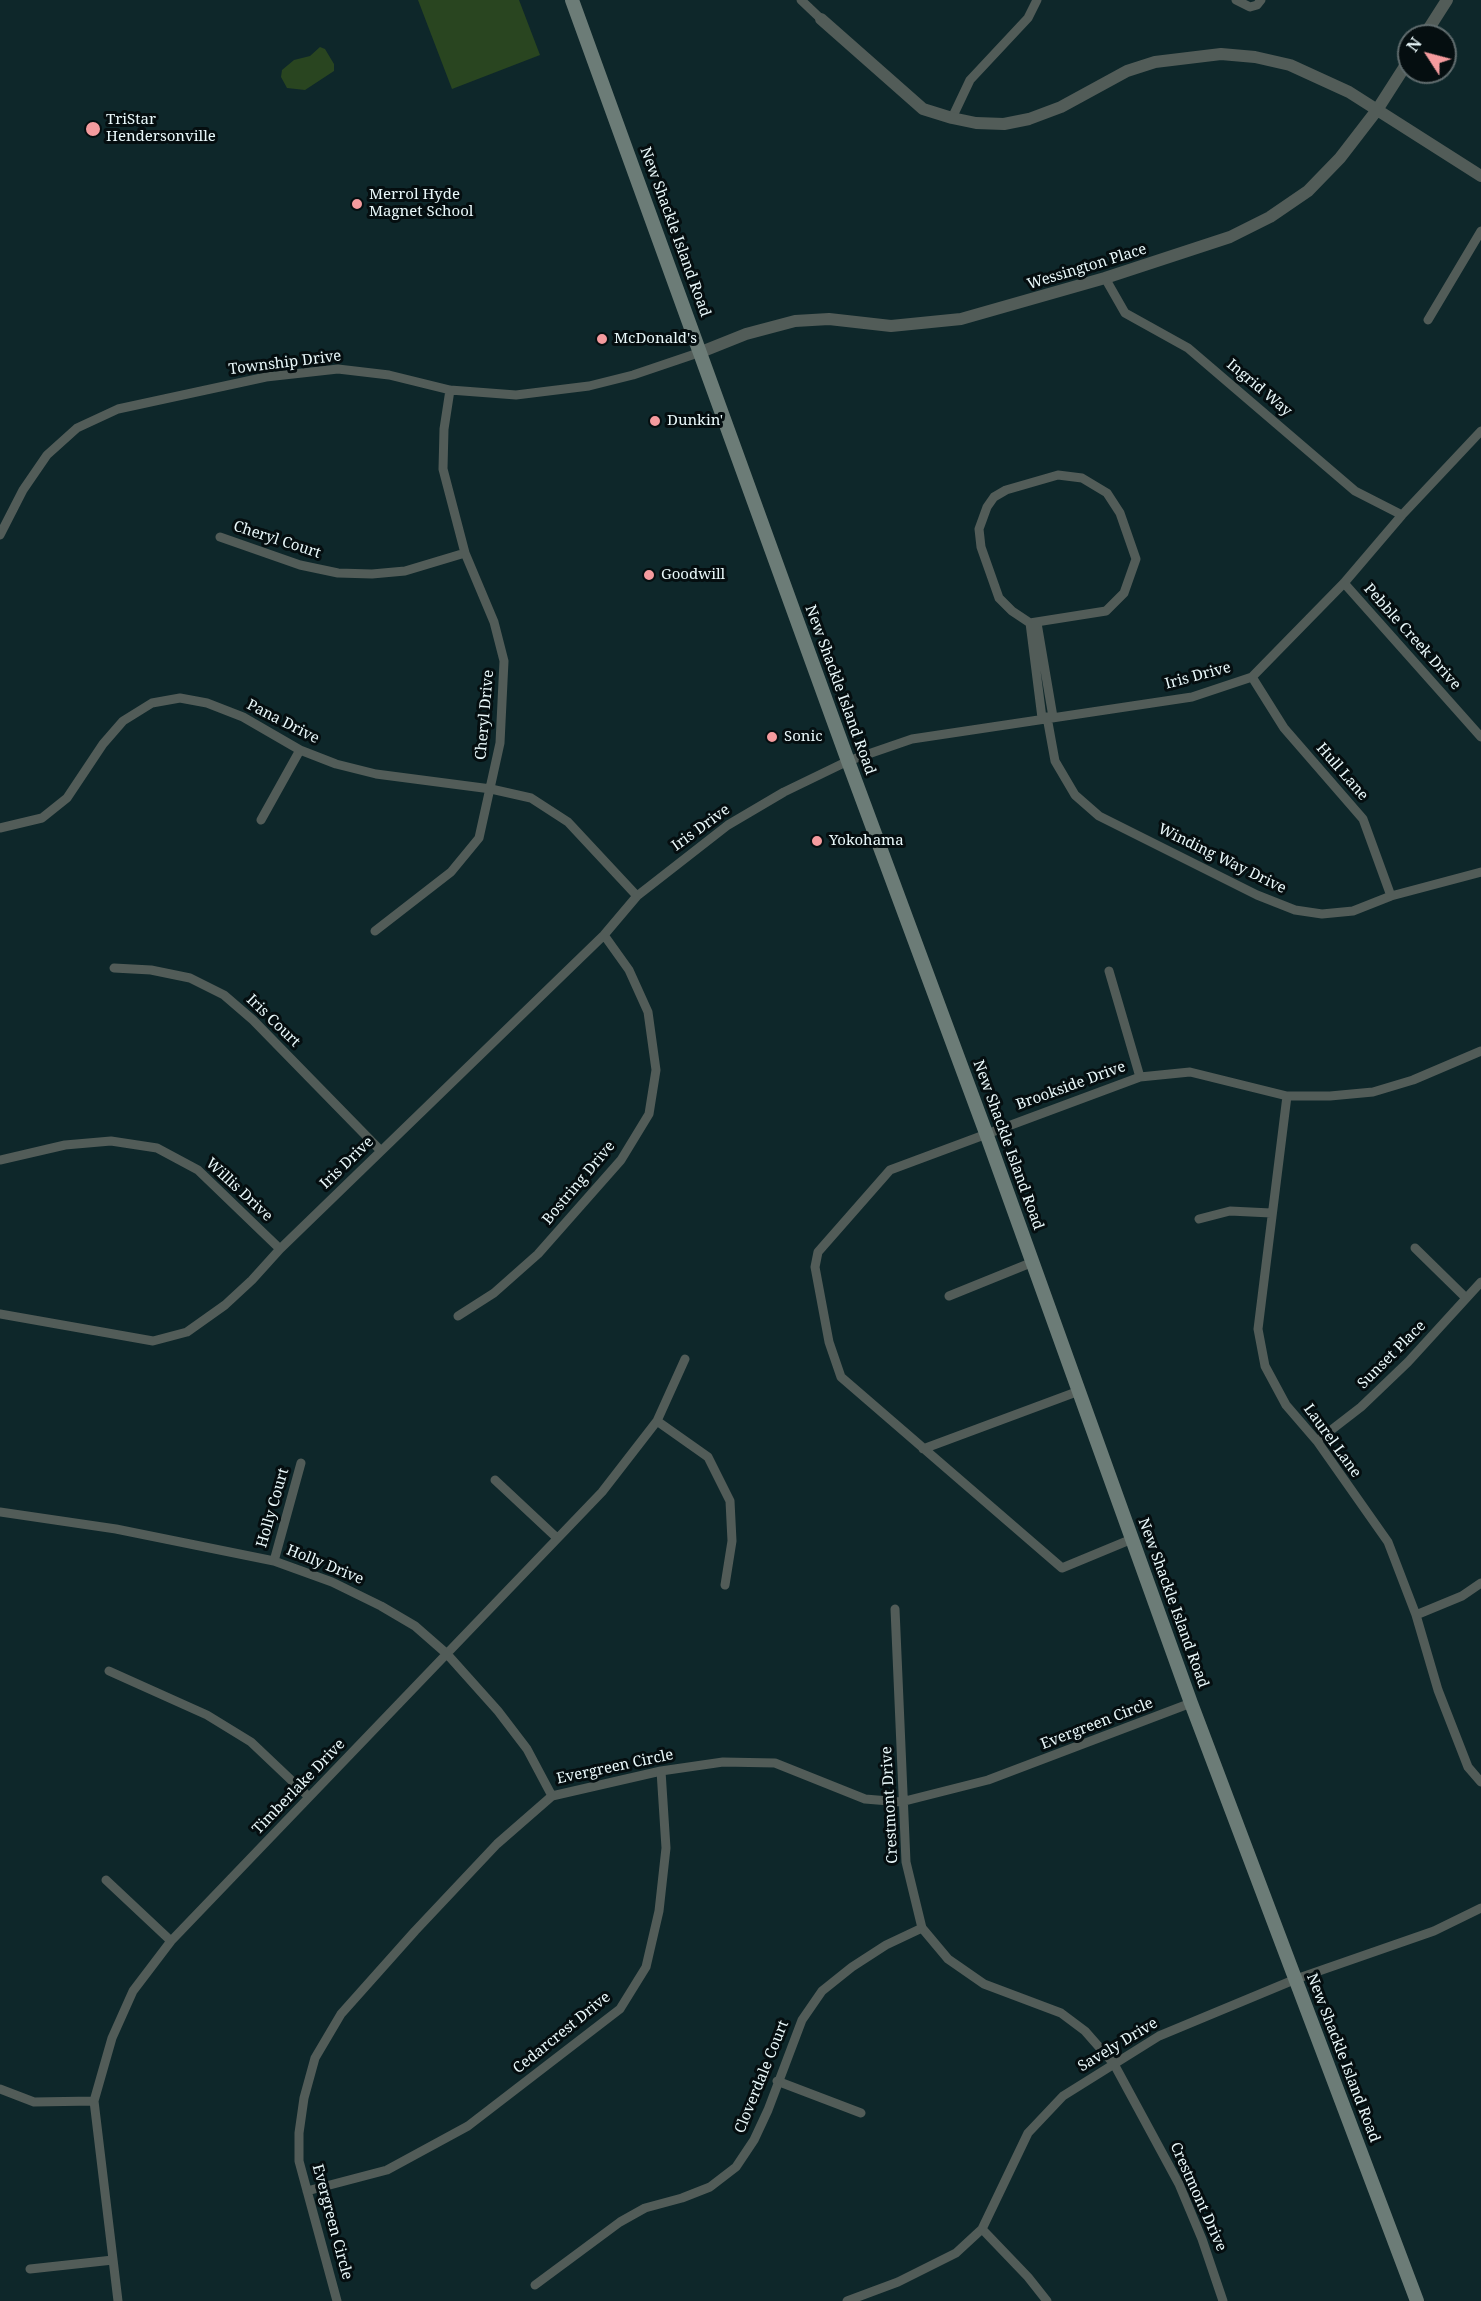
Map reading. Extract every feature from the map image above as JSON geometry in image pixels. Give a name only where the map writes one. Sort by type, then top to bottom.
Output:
[{"type":"main road","name":"New Shackle Island Road","points":[[572,0],[848,761],[986,1132],[1191,1703],[1417,2301]]},
{"type":"street","points":[[801,0],[923,109],[952,118],[976,123],[1004,124],[1029,119],[1061,107],[1127,70],[1181,57],[1221,54],[1255,57],[1290,65],[1349,92],[1481,176]]},
{"type":"street","points":[[952,118],[970,80],[1028,18],[1036,0]]},
{"type":"street","points":[[1236,0],[1250,7],[1257,5],[1261,0]]},
{"type":"street","points":[[1432,24],[1447,0]]},
{"type":"street","name":"Wessington Place","points":[[701,352],[746,334],[795,321],[829,319],[891,326],[961,320],[1105,278],[1230,237],[1270,218],[1308,191],[1340,158],[1377,110],[1397,79]]},
{"type":"street","points":[[1428,320],[1481,231]]},
{"type":"street","name":"Ingrid Way","points":[[1105,278],[1125,314],[1188,348],[1355,491],[1382,507],[1402,515]]},
{"type":"street","name":"Township Drive","points":[[0,535],[23,490],[47,455],[77,428],[118,409],[266,377],[338,369],[389,375],[450,390],[516,395],[589,386],[701,352]]},
{"type":"street","name":"Cheryl Drive","points":[[375,931],[451,872],[479,838],[500,743],[504,662],[494,622],[465,553],[443,469],[444,429],[450,390]]},
{"type":"street","name":"Iris Drive","points":[[0,1314],[153,1341],[187,1332],[225,1305],[604,935],[637,896],[728,825],[784,792],[848,761],[912,739],[1192,697],[1252,677],[1344,583],[1402,515],[1481,431]]},
{"type":"street","points":[[1058,475],[1082,478],[1107,493],[1120,513],[1136,559],[1132,577],[1118,602],[1106,610],[1034,623],[1012,611],[999,598],[981,547],[982,519],[994,497],[1006,490],[1058,475]]},
{"type":"street","name":"Cheryl Court","points":[[220,537],[300,565],[339,573],[372,574],[405,570],[465,553]]},
{"type":"street","name":"Pebble Creek Drive","points":[[1344,583],[1481,737]]},
{"type":"street","name":"Winding Way Drive","points":[[1034,623],[1055,761],[1075,795],[1099,816],[1257,895],[1295,909],[1322,914],[1353,912],[1391,896],[1481,872]]},
{"type":"street","name":"Hull Lane","points":[[1252,677],[1284,728],[1363,819],[1391,896]]},
{"type":"street","name":"Pana Drive","points":[[0,828],[42,818],[67,798],[103,744],[116,729],[152,702],[180,699],[207,703],[243,717],[300,750],[336,764],[376,774],[491,789],[531,798],[568,822],[637,896]]},
{"type":"street","points":[[261,820],[300,750]]},
{"type":"street","name":"Bostring Drive","points":[[458,1316],[494,1293],[538,1254],[621,1160],[649,1114],[656,1070],[648,1012],[628,970],[604,935]]},
{"type":"street","name":"Iris Court","points":[[114,968],[151,970],[190,978],[224,995],[253,1020],[381,1151]]},
{"type":"street","points":[[1109,971],[1140,1077]]},
{"type":"street","name":"Brookside Drive","points":[[1132,1539],[1062,1568],[841,1377],[829,1342],[815,1267],[818,1252],[890,1170],[986,1132],[1140,1077],[1190,1072],[1287,1096],[1330,1096],[1373,1092],[1413,1080],[1481,1051]]},
{"type":"street","name":"Laurel Lane","points":[[1287,1096],[1258,1329],[1265,1366],[1286,1405],[1317,1441],[1388,1542],[1416,1615],[1438,1690],[1468,1767],[1481,1782]]},
{"type":"street","name":"Willis Drive","points":[[0,1160],[76,1144],[111,1141],[157,1148],[198,1170],[280,1249]]},
{"type":"street","points":[[1199,1220],[1230,1211],[1271,1213]]},
{"type":"street","points":[[1415,1248],[1466,1298]]},
{"type":"street","points":[[949,1296],[1033,1262]]},
{"type":"street","name":"Sunset Place","points":[[1317,1441],[1361,1407],[1408,1362],[1481,1282]]},
{"type":"street","name":"Timberlake Drive","points":[[118,2301],[94,2101],[112,2038],[133,1991],[171,1941],[602,1492],[657,1420],[685,1359]]},
{"type":"street","points":[[923,1449],[1079,1391]]},
{"type":"street","points":[[657,1420],[708,1457],[730,1501],[732,1541],[725,1585]]},
{"type":"street","name":"Holly Court","points":[[274,1561],[301,1463]]},
{"type":"street","points":[[495,1480],[557,1538]]},
{"type":"street","name":"Holly Drive","points":[[0,1512],[116,1529],[274,1561],[332,1582],[381,1606],[415,1626],[447,1654],[498,1711],[527,1749],[552,1796]]},
{"type":"street","points":[[1416,1615],[1462,1596],[1481,1583]]},
{"type":"street","name":"Crestmont Drive","points":[[895,1609],[906,1862],[922,1928],[948,1959],[984,1984],[1061,2013],[1085,2031],[1114,2064],[1179,2184],[1202,2239],[1223,2301]]},
{"type":"street","points":[[109,1671],[207,1715],[251,1742],[309,1797]]},
{"type":"street","name":"Evergreen Circle","points":[[337,2301],[299,2161],[299,2133],[304,2098],[315,2058],[341,2014],[497,1844],[552,1796],[661,1771],[723,1762],[775,1763],[866,1799],[902,1802],[988,1780],[1191,1703]]},
{"type":"street","name":"Cedarcrest Drive","points":[[307,2191],[387,2170],[468,2126],[620,2009],[646,1967],[659,1911],[666,1848],[661,1771]]},
{"type":"street","points":[[106,1880],[171,1941]]},
{"type":"street","name":"Savely Drive","points":[[847,2301],[929,2268],[956,2253],[982,2229],[1028,2133],[1063,2096],[1159,2036],[1296,1979],[1434,1931],[1481,1908]]},
{"type":"street","name":"Cloverdale Court","points":[[535,2285],[591,2241],[637,2212],[710,2187],[736,2167],[759,2130],[802,2020],[822,1991],[852,1967],[886,1945],[922,1928]]},
{"type":"street","points":[[777,2081],[861,2113]]},
{"type":"street","points":[[0,2088],[34,2102],[94,2101]]},
{"type":"street","points":[[982,2229],[1028,2277],[1047,2301]]},
{"type":"street","points":[[30,2269],[113,2260]]},
{"type":"green space","points":[[418,0],[519,0],[540,55],[452,89]]},
{"type":"green space","points":[[320,47],[325,49],[334,64],[334,71],[305,90],[287,88],[281,77],[282,70],[294,60],[310,56]]},
{"type":"place","name":"TriStar Hendersonville","points":[[93,129]]},
{"type":"place","name":"Merrol Hyde Magnet School","points":[[357,204]]},
{"type":"place","name":"McDonald's","points":[[602,339]]},
{"type":"place","name":"Dunkin'","points":[[655,421]]},
{"type":"place","name":"Goodwill","points":[[649,575]]},
{"type":"place","name":"Sonic","points":[[772,737]]},
{"type":"place","name":"Yokohama","points":[[817,841]]}]
